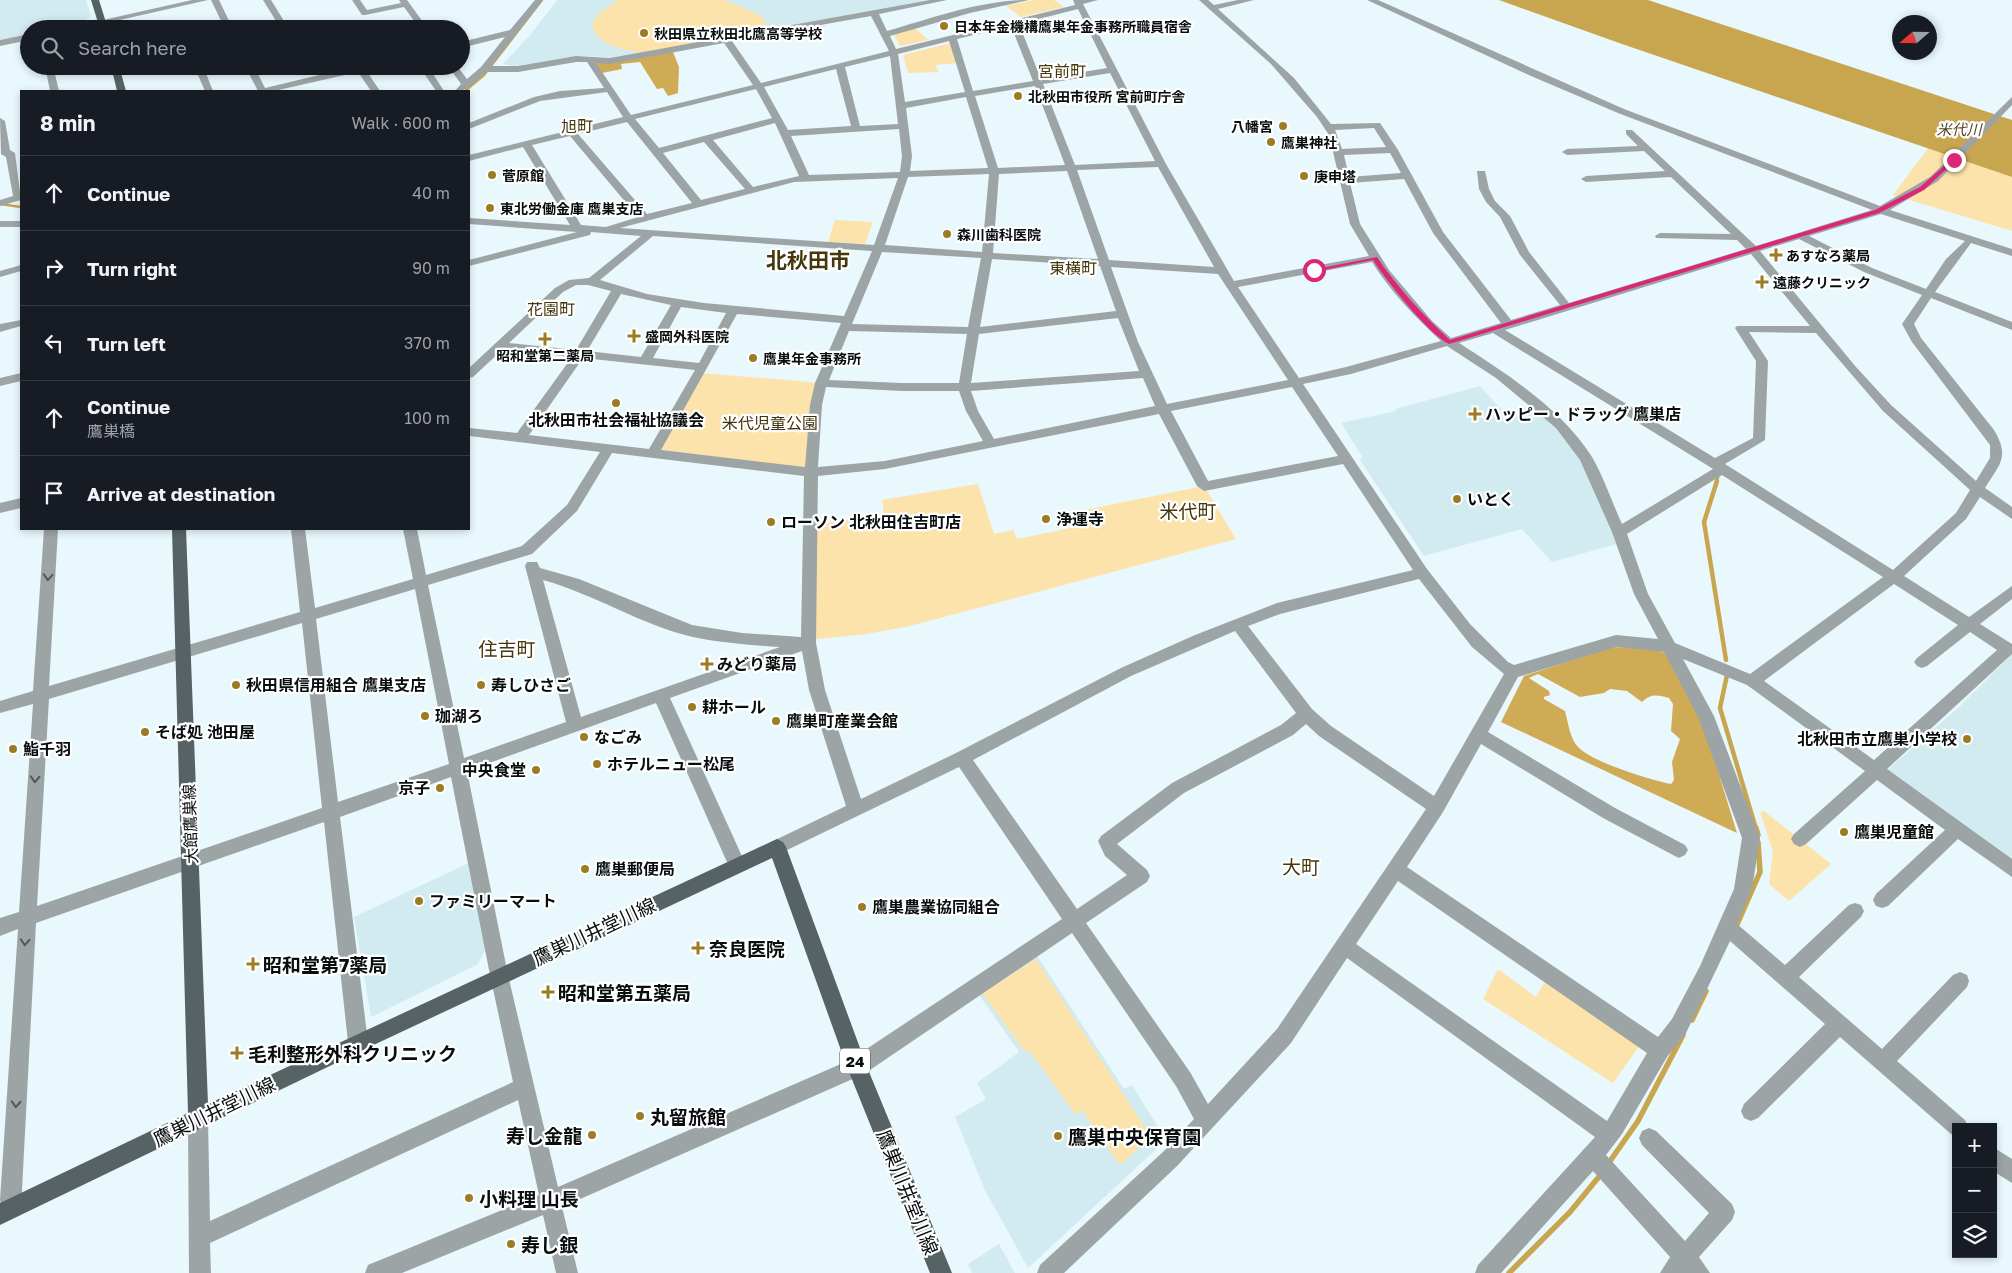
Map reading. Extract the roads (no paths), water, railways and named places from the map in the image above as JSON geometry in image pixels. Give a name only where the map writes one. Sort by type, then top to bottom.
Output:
[{"type":"main road","points":[[95,0],[101,20]]},
{"type":"main road","points":[[118,75],[122,90]]},
{"type":"main road","name":"大館鷹巣線","points":[[179,530],[198,1119]]},
{"type":"main road","name":"鷹巣川井堂川線","points":[[5,1211],[499,975],[777,847],[857,1067],[941,1273]]},
{"type":"street","points":[[121,20],[190,1],[204,0]]},
{"type":"street","points":[[215,0],[225,20]]},
{"type":"street","points":[[267,0],[279,20]]},
{"type":"street","points":[[356,0],[365,13],[404,2],[417,20]]},
{"type":"street","points":[[456,75],[463,89],[487,70],[539,0]]},
{"type":"street","points":[[487,70],[518,69],[576,59],[610,61],[943,0]]},
{"type":"street","points":[[886,34],[970,10],[1025,0]]},
{"type":"street","points":[[470,158],[952,38],[1094,0]]},
{"type":"street","points":[[1203,0],[1248,39],[1302,93],[1329,127],[1338,152],[1354,224],[1384,272],[1428,323],[1449,342],[1500,374],[1560,425],[1586,459],[1619,532],[1640,594],[1706,716],[1751,838],[1743,889],[1727,927],[1679,1026],[1660,1050],[1609,1135],[1593,1156],[1486,1273]]},
{"type":"street","points":[[1212,8],[1250,0]]},
{"type":"street","points":[[1371,0],[1576,92],[1966,244],[2012,260]]},
{"type":"street","points":[[1078,3],[1161,164],[1222,271],[1422,573],[1440,597],[1498,663],[1513,672]]},
{"type":"street","points":[[856,810],[817,690],[808,643],[811,472],[816,405],[821,383],[880,247],[904,175],[907,156],[894,52],[874,13]]},
{"type":"street","points":[[1014,22],[1071,167],[1122,314],[1146,374],[1204,486],[1345,458]]},
{"type":"street","points":[[470,42],[514,32]]},
{"type":"street","points":[[952,38],[994,170],[987,254],[964,387],[972,411],[991,444]]},
{"type":"street","points":[[0,43],[20,39]]},
{"type":"street","points":[[726,40],[759,86],[785,133],[805,178]]},
{"type":"street","points":[[590,59],[629,118],[699,204]]},
{"type":"street","points":[[840,66],[856,128]]},
{"type":"street","points":[[900,106],[1112,70]]},
{"type":"street","points":[[51,75],[55,90]]},
{"type":"street","points":[[202,75],[209,90]]},
{"type":"street","points":[[256,75],[267,90]]},
{"type":"street","points":[[271,90],[320,75]]},
{"type":"street","points":[[368,75],[375,90]]},
{"type":"street","points":[[429,75],[439,90]]},
{"type":"street","points":[[470,126],[507,109],[559,94],[592,94],[610,89]]},
{"type":"street","points":[[470,432],[811,472],[885,465],[1348,371],[1567,308],[1881,210],[1922,189],[1934,179],[2012,100]]},
{"type":"street","points":[[0,120],[5,154],[18,198],[0,203]]},
{"type":"street","points":[[656,152],[778,120]]},
{"type":"street","points":[[1329,127],[1376,124],[1393,150],[1438,232],[1508,325]]},
{"type":"street","points":[[785,133],[904,126]]},
{"type":"street","points":[[572,132],[645,218]]},
{"type":"street","points":[[1629,132],[1753,249],[1852,370],[1894,414],[1964,479],[2012,514]]},
{"type":"street","points":[[706,138],[751,190]]},
{"type":"street","points":[[526,144],[578,229]]},
{"type":"street","points":[[1567,152],[1646,148]]},
{"type":"street","points":[[5,154],[20,150]]},
{"type":"street","points":[[1338,152],[1393,150]]},
{"type":"street","points":[[470,263],[751,190],[805,178],[1161,164]]},
{"type":"street","points":[[1482,173],[1484,189],[1491,202],[1505,216],[1524,253],[1567,308]]},
{"type":"street","points":[[1586,178],[1672,174]]},
{"type":"street","points":[[1343,180],[1407,176]]},
{"type":"street","points":[[1881,210],[2012,254]]},
{"type":"street","points":[[470,222],[880,247],[1222,271]]},
{"type":"street","points":[[0,224],[20,224]]},
{"type":"street","points":[[592,281],[649,234]]},
{"type":"street","points":[[1660,236],[1694,234],[1714,238],[1741,237]]},
{"type":"street","points":[[1799,235],[1834,254],[1928,295],[2012,326]]},
{"type":"street","points":[[1752,681],[1894,576],[1940,537],[1961,516],[1997,458],[1996,445],[1916,339],[1908,324],[1950,261],[1966,244]]},
{"type":"street","points":[[1232,286],[1374,258]]},
{"type":"street","points":[[0,274],[20,268]]},
{"type":"street","points":[[470,373],[565,285],[581,280],[592,281],[618,290],[677,304],[734,309],[848,324],[973,331],[1122,314]]},
{"type":"street","points":[[520,438],[580,354],[618,290]]},
{"type":"street","points":[[645,361],[677,304]]},
{"type":"street","points":[[653,453],[734,309]]},
{"type":"street","points":[[0,328],[20,323]]},
{"type":"street","points":[[1619,532],[1759,440],[1762,362],[1741,328],[1819,330]]},
{"type":"street","points":[[1495,329],[1718,466],[1894,576],[1968,626],[2008,649],[1800,840]]},
{"type":"street","points":[[498,346],[703,367]]},
{"type":"street","points":[[821,383],[964,387],[1039,385],[1146,374]]},
{"type":"street","points":[[0,382],[20,377]]},
{"type":"street","points":[[0,707],[527,550],[572,508],[609,448]]},
{"type":"street","points":[[0,508],[20,503]]},
{"type":"street","points":[[5,1211],[27,917],[51,530]]},
{"type":"street","points":[[298,530],[358,1042]]},
{"type":"street","points":[[410,530],[459,766],[499,975],[567,1273]]},
{"type":"street","points":[[527,550],[575,725]]},
{"type":"street","points":[[534,572],[574,583],[667,623],[692,631],[742,639],[808,643]]},
{"type":"street","points":[[777,847],[962,758],[1126,672],[1238,624],[1277,609],[1422,573]]},
{"type":"street","points":[[1922,662],[2012,591]]},
{"type":"street","points":[[1238,624],[1306,714],[1325,731],[1436,807]]},
{"type":"street","points":[[1048,1273],[1170,1159],[1205,1119],[1284,1036],[1436,807],[1513,672],[1616,641],[1667,646],[1752,681],[2012,869]]},
{"type":"street","points":[[0,926],[332,812],[808,643]]},
{"type":"street","points":[[660,694],[737,865]]},
{"type":"street","points":[[376,1273],[552,1201],[857,1067],[1074,923],[1141,876],[1111,851],[1106,841],[1178,788],[1287,730],[1306,714]]},
{"type":"street","points":[[1478,734],[1609,813],[1678,850]]},
{"type":"street","points":[[962,758],[1183,1079],[1205,1119]]},
{"type":"street","points":[[1882,900],[1957,829]]},
{"type":"street","points":[[1395,869],[1660,1050]]},
{"type":"street","points":[[1785,977],[1855,911]]},
{"type":"street","points":[[1727,927],[1953,1123]]},
{"type":"street","points":[[1344,945],[1609,1135]]},
{"type":"street","points":[[1883,1062],[1960,981]]},
{"type":"street","points":[[1751,1111],[1839,1024]]},
{"type":"street","points":[[198,1237],[524,1087]]},
{"type":"street","points":[[198,1119],[198,1237],[200,1273]]},
{"type":"street","points":[[1593,1156],[1685,1268],[1724,1212],[1649,1138]]},
{"type":"street","points":[[1997,1160],[2012,1173]]},
{"type":"water","name":"米代川","points":[[1499,0],[1648,0],[2012,120],[2012,177],[1622,44]]},
{"type":"waterway","points":[[466,90],[484,75],[542,0]]},
{"type":"waterway","points":[[0,204],[20,207]]},
{"type":"waterway","points":[[1716,482],[1718,477]]},
{"type":"waterway","points":[[1717,481],[1704,522],[1726,660]]},
{"type":"waterway","points":[[1727,675],[1720,708],[1756,829]]},
{"type":"waterway","points":[[1756,828],[1758,835]]},
{"type":"waterway","points":[[1735,929],[1760,872],[1758,842]]},
{"type":"waterway","points":[[1692,1020],[1706,991]]},
{"type":"waterway","points":[[1608,1164],[1638,1121],[1683,1035]]},
{"type":"waterway","points":[[1509,1273],[1570,1212],[1602,1173]]},
{"type":"place","name":"日本年金機構鷹巣年金事務所職員宿舎","points":[[944,26]]},
{"type":"place","name":"秋田県立秋田北鷹高等学校","points":[[644,33]]},
{"type":"place","name":"北秋田市役所 宮前町庁舎","points":[[1018,96]]},
{"type":"place","name":"八幡宮","points":[[1283,126]]},
{"type":"place","name":"鷹巣神社","points":[[1271,142]]},
{"type":"place","name":"菅原館","points":[[492,175]]},
{"type":"place","name":"庚申塔","points":[[1304,176]]},
{"type":"place","name":"東北労働金庫 鷹巣支店","points":[[490,208]]},
{"type":"place","name":"森川歯科医院","points":[[947,234]]},
{"type":"place","name":"あすなろ薬局","points":[[1776,255]]},
{"type":"place","name":"遠藤クリニック","points":[[1762,282]]},
{"type":"place","name":"盛岡外科医院","points":[[634,336]]},
{"type":"place","name":"昭和堂第二薬局","points":[[545,339]]},
{"type":"place","name":"鷹巣年金事務所","points":[[753,358]]},
{"type":"place","name":"北秋田市社会福祉協議会","points":[[616,403]]},
{"type":"place","name":"ハッピー・ドラッグ 鷹巣店","points":[[1475,414]]},
{"type":"place","name":"いとく","points":[[1457,499]]},
{"type":"place","name":"浄運寺","points":[[1046,519]]},
{"type":"place","name":"ローソン 北秋田住吉町店","points":[[771,522]]},
{"type":"place","name":"みどり薬局","points":[[707,664]]},
{"type":"place","name":"秋田県信用組合 鷹巣支店","points":[[236,685]]},
{"type":"place","name":"寿しひさご","points":[[481,685]]},
{"type":"place","name":"耕ホール","points":[[692,707]]},
{"type":"place","name":"珈湖ろ","points":[[425,716]]},
{"type":"place","name":"鷹巣町産業会館","points":[[776,721]]},
{"type":"place","name":"そば処 池田屋","points":[[145,732]]},
{"type":"place","name":"なごみ","points":[[584,737]]},
{"type":"place","name":"北秋田市立鷹巣小学校","points":[[1967,739]]},
{"type":"place","name":"鮨千羽","points":[[13,749]]},
{"type":"place","name":"ホテルニュー松尾","points":[[597,764]]},
{"type":"place","name":"中央食堂","points":[[536,770]]},
{"type":"place","name":"京子","points":[[440,788]]},
{"type":"place","name":"鷹巣児童館","points":[[1844,832]]},
{"type":"place","name":"鷹巣郵便局","points":[[585,869]]},
{"type":"place","name":"ファミリーマート","points":[[419,901]]},
{"type":"place","name":"鷹巣農業協同組合","points":[[862,907]]},
{"type":"place","name":"奈良医院","points":[[698,948]]},
{"type":"place","name":"昭和堂第7薬局","points":[[253,964]]},
{"type":"place","name":"昭和堂第五薬局","points":[[548,992]]},
{"type":"place","name":"毛利整形外科クリニック","points":[[237,1053]]},
{"type":"place","name":"丸留旅館","points":[[640,1116]]},
{"type":"place","name":"寿し金龍","points":[[592,1135]]},
{"type":"place","name":"鷹巣中央保育園","points":[[1058,1136]]},
{"type":"place","name":"小料理 山長","points":[[469,1198]]},
{"type":"place","name":"寿し銀","points":[[511,1244]]},
{"type":"district","name":"宮前町","points":[[1062,71]]},
{"type":"district","name":"旭町","points":[[577,126]]},
{"type":"district","name":"北秋田市","points":[[808,260]]},
{"type":"district","name":"東横町","points":[[1073,268]]},
{"type":"district","name":"花園町","points":[[551,309]]},
{"type":"district","name":"米代町","points":[[1188,510]]},
{"type":"district","name":"住吉町","points":[[507,648]]},
{"type":"district","name":"大町","points":[[1301,866]]},
{"type":"park label","name":"米代児童公園","points":[[770,423]]}]
